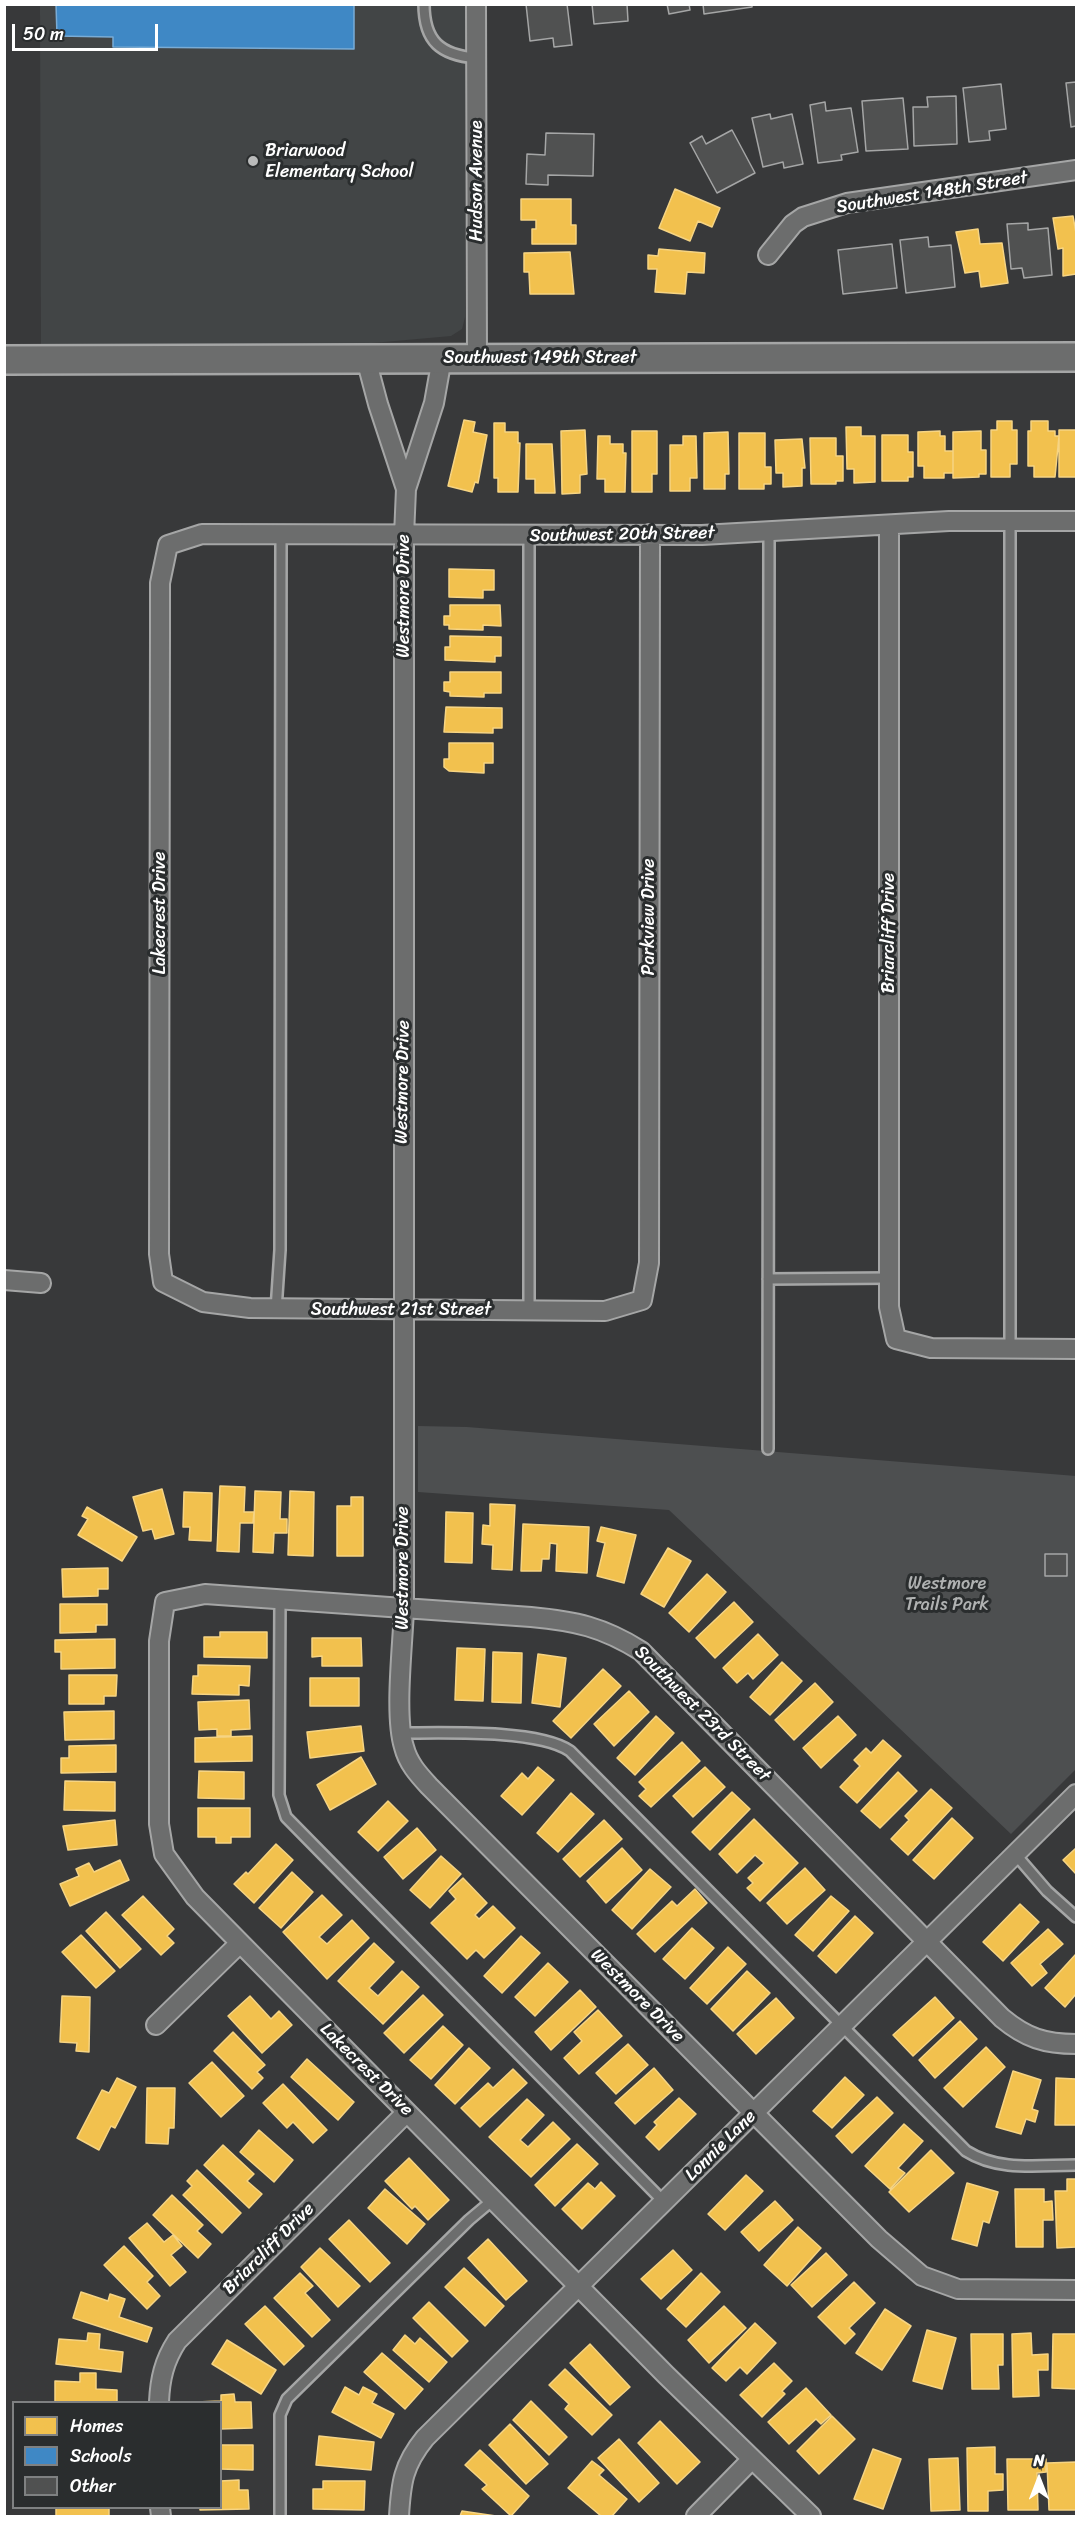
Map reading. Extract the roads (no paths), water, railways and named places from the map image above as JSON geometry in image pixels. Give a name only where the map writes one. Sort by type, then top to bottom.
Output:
[{"type":"street","name":"Hudson Avenue","points":[[476,4],[477,358]]},
{"type":"street","name":"Southwest 148th Street","points":[[768,255],[793,224],[803,217],[847,203],[1077,170]]},
{"type":"street","name":"Southwest 149th Street","points":[[4,360],[1077,357]]},
{"type":"street","name":"Westmore Drive","points":[[442,358],[434,403],[406,489],[404,536],[404,1608],[401,1733],[404,1747],[413,1768],[429,1786],[879,2240],[922,2276],[958,2289],[1077,2290]]},
{"type":"street","name":"Westmore Drive","points":[[366,359],[406,489]]},
{"type":"street","name":"Southwest 20th Street","points":[[168,545],[202,534],[702,535],[889,526],[949,520],[1077,521]]},
{"type":"street","name":"Briarcliff Drive","points":[[889,526],[889,1307],[896,1339],[931,1348],[1010,1349]]},
{"type":"street","name":"Parkview Drive","points":[[642,1300],[649,1263],[650,534]]},
{"type":"street","name":"Lakecrest Drive","points":[[163,1282],[159,1254],[160,583],[168,545]]},
{"type":"street","points":[[4,1280],[41,1283]]},
{"type":"street","name":"Southwest 21st Street","points":[[163,1282],[203,1302],[276,1310],[605,1311],[642,1300]]},
{"type":"street","points":[[1010,1349],[1077,1349]]},
{"type":"street","name":"Southwest 23rd Street","points":[[165,1602],[205,1594],[568,1620],[606,1630],[641,1651],[1020,2033],[1043,2043],[1077,2044]]},
{"type":"street","name":"Lakecrest Drive","points":[[165,1602],[159,1641],[159,1824],[162,1845],[176,1874],[195,1898],[811,2517]]},
{"type":"street","name":"Lonnie Lane","points":[[399,2517],[402,2482],[412,2454],[578,2284],[1077,1794]]},
{"type":"street","points":[[156,2025],[240,1943]]},
{"type":"street","name":"Briarcliff Drive","points":[[159,2401],[163,2370],[168,2355],[177,2342],[407,2112]]},
{"type":"street","points":[[696,2517],[752,2459]]},
{"type":"lane","points":[[424,4],[424,22],[434,44],[456,56],[476,58]]},
{"type":"lane","points":[[1010,521],[1010,1349]]},
{"type":"lane","points":[[768,1449],[769,532]]},
{"type":"lane","points":[[276,1310],[280,1260],[281,534]]},
{"type":"lane","points":[[529,1311],[530,536]]},
{"type":"lane","points":[[768,1279],[890,1278]]},
{"type":"lane","points":[[280,1599],[279,1795],[286,1817],[664,2202]]},
{"type":"lane","points":[[401,1733],[438,1732],[548,1740],[570,1751],[934,2121],[979,2159],[1004,2165],[1077,2165]]},
{"type":"lane","points":[[1016,1855],[1047,1891],[1077,1917]]},
{"type":"lane","points":[[280,2517],[280,2415],[287,2399],[469,2220],[494,2199]]},
{"type":"place","name":"Briarwood Elementary School","points":[[253,161]]},
{"type":"park label","name":"Westmore Trails Park","points":[[947,1594]]}]
